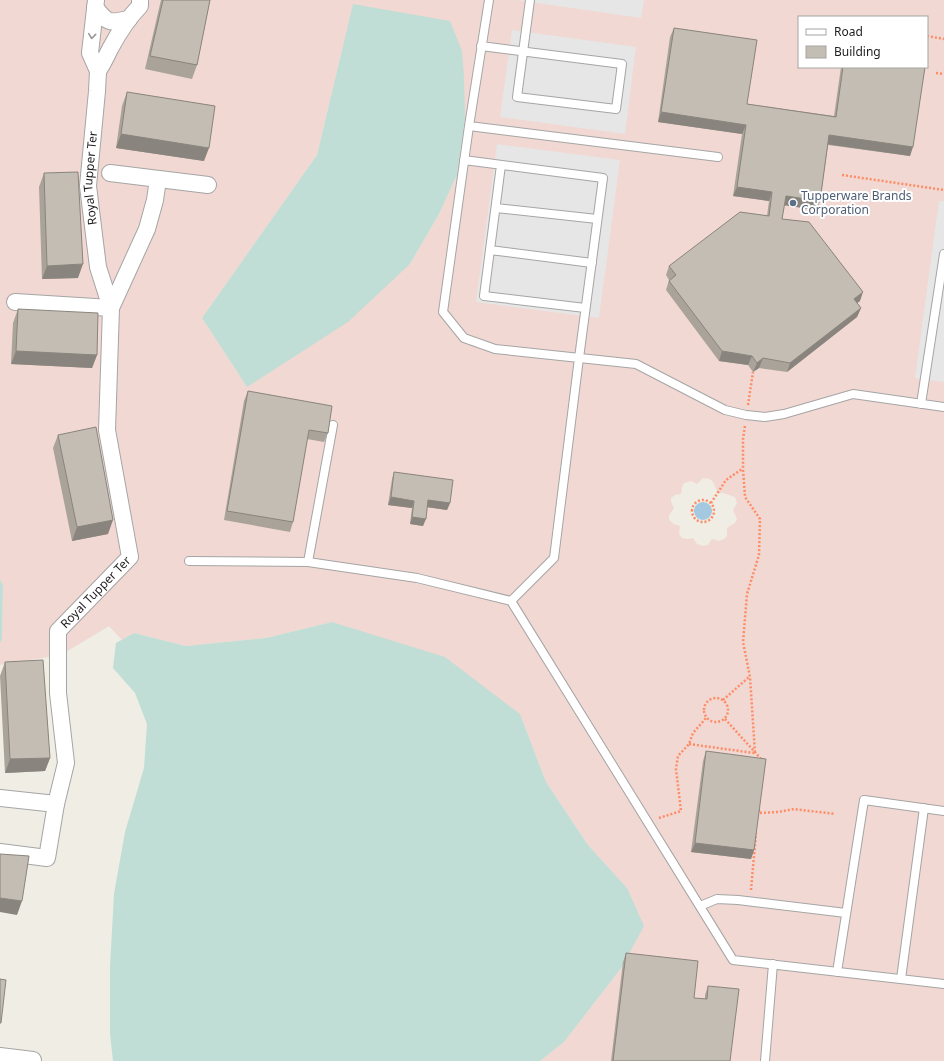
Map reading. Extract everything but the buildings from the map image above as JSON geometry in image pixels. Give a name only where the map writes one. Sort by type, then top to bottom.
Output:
[{"type":"street","name":"Royal Tupper Ter","points":[[98,71],[105,61],[109,50],[129,19],[140,6],[140,0]]},
{"type":"street","name":"Royal Tupper Ter","points":[[96,3],[106,20],[116,22],[129,19]]},
{"type":"street","name":"Royal Tupper Ter","points":[[0,852],[47,858],[56,804],[66,763],[58,693],[58,631],[130,557],[107,430],[111,308],[98,267],[88,186],[98,71],[90,53],[96,3]]},
{"type":"street","name":"Royal Tupper Ter","points":[[110,173],[208,185]]},
{"type":"street","name":"Royal Tupper Ter","points":[[111,308],[147,229],[155,200],[158,179]]},
{"type":"street","points":[[15,302],[111,308]]},
{"type":"street","points":[[0,798],[56,804]]},
{"type":"street","points":[[0,1056],[33,1061]]},
{"type":"lane","points":[[488,0],[443,312],[464,338],[495,349],[636,364],[726,410],[746,415],[765,417],[784,414],[853,394],[944,407]]},
{"type":"lane","points":[[481,46],[523,52],[622,64],[616,109],[517,97],[523,52],[530,0]]},
{"type":"lane","points":[[469,126],[718,157]]},
{"type":"lane","points":[[464,160],[603,178],[578,358],[554,558],[510,601]]},
{"type":"lane","points":[[501,165],[484,296],[585,308]]},
{"type":"lane","points":[[496,208],[598,219]]},
{"type":"lane","points":[[490,250],[592,263]]},
{"type":"lane","points":[[921,404],[944,254]]},
{"type":"lane","points":[[308,562],[333,425]]},
{"type":"lane","points":[[189,561],[308,562],[417,578],[510,601],[733,960],[944,984]]},
{"type":"lane","points":[[837,972],[864,800],[944,811]]},
{"type":"lane","points":[[901,979],[924,808]]},
{"type":"lane","points":[[700,906],[717,899],[846,912]]},
{"type":"lane","points":[[765,1061],[773,964]]},
{"type":"path","points":[[928,36],[944,38]]},
{"type":"path","points":[[936,72],[944,74]]},
{"type":"path","points":[[842,175],[944,190]]},
{"type":"path","points":[[753,372],[743,439],[743,469],[745,497],[760,519],[758,555],[747,594],[743,642],[750,677],[755,753]]},
{"type":"path","points":[[711,503],[726,480],[743,469]]},
{"type":"path","points":[[705,500],[711,503],[714,510],[713,517],[710,520],[702,522],[695,519],[692,513],[695,503],[705,500]]},
{"type":"path","points":[[723,700],[750,677]]},
{"type":"path","points":[[715,698],[723,700],[728,706],[725,719],[713,722],[706,718],[704,714],[704,707],[708,700],[715,698]]},
{"type":"path","points":[[647,822],[681,811],[676,769],[678,756],[689,744],[693,733],[706,718]]},
{"type":"path","points":[[725,719],[764,763]]},
{"type":"path","points":[[689,744],[755,753]]},
{"type":"path","points":[[758,820],[759,806]]},
{"type":"path","points":[[758,813],[778,812],[794,809],[835,814]]},
{"type":"path","points":[[750,891],[757,828]]},
{"type":"shaded area","points":[[0,0],[944,0],[944,1061],[540,1061],[564,1042],[622,967],[627,888],[588,845],[546,782],[520,714],[332,622],[266,638],[186,646],[134,633],[122,640],[109,626],[61,655],[0,665],[3,586],[0,579]],"holes":[[[353,5],[465,118],[457,175],[439,214],[410,264],[247,387],[202,318],[317,155]],[[703,478],[710,479],[718,493],[735,497],[737,503],[733,510],[737,519],[735,523],[727,528],[727,536],[719,541],[712,539],[708,545],[703,546],[697,544],[693,538],[682,538],[679,534],[680,526],[669,520],[669,515],[674,508],[671,498],[675,495],[681,494],[684,483],[691,481],[697,484]]]},
{"type":"shaded area","points":[[517,0],[644,0],[641,18]]},
{"type":"shaded area","points":[[353,4],[450,21],[462,51],[464,77],[465,118],[457,175],[439,214],[410,264],[348,322],[247,387],[202,318],[317,155]]},
{"type":"shaded area","points":[[512,30],[636,47],[625,134],[500,117]]},
{"type":"shaded area","points":[[497,144],[620,160],[599,318],[476,302]]},
{"type":"shaded area","points":[[939,201],[944,201],[944,382],[915,378]]},
{"type":"shaded area","points":[[703,502],[709,505],[712,511],[709,517],[703,520],[697,517],[694,511],[697,505]]},
{"type":"shaded area","points":[[0,579],[3,586],[2,640],[0,643]]},
{"type":"shaded area","points":[[332,622],[445,657],[520,714],[546,782],[588,845],[627,888],[644,926],[622,967],[564,1042],[540,1061],[113,1061],[110,1034],[110,967],[114,894],[125,832],[144,768],[147,724],[135,693],[113,668],[116,643],[134,633],[186,646],[266,638]]},
{"type":"place","name":"Tupperware Brands Corporation","points":[[793,203]]}]
